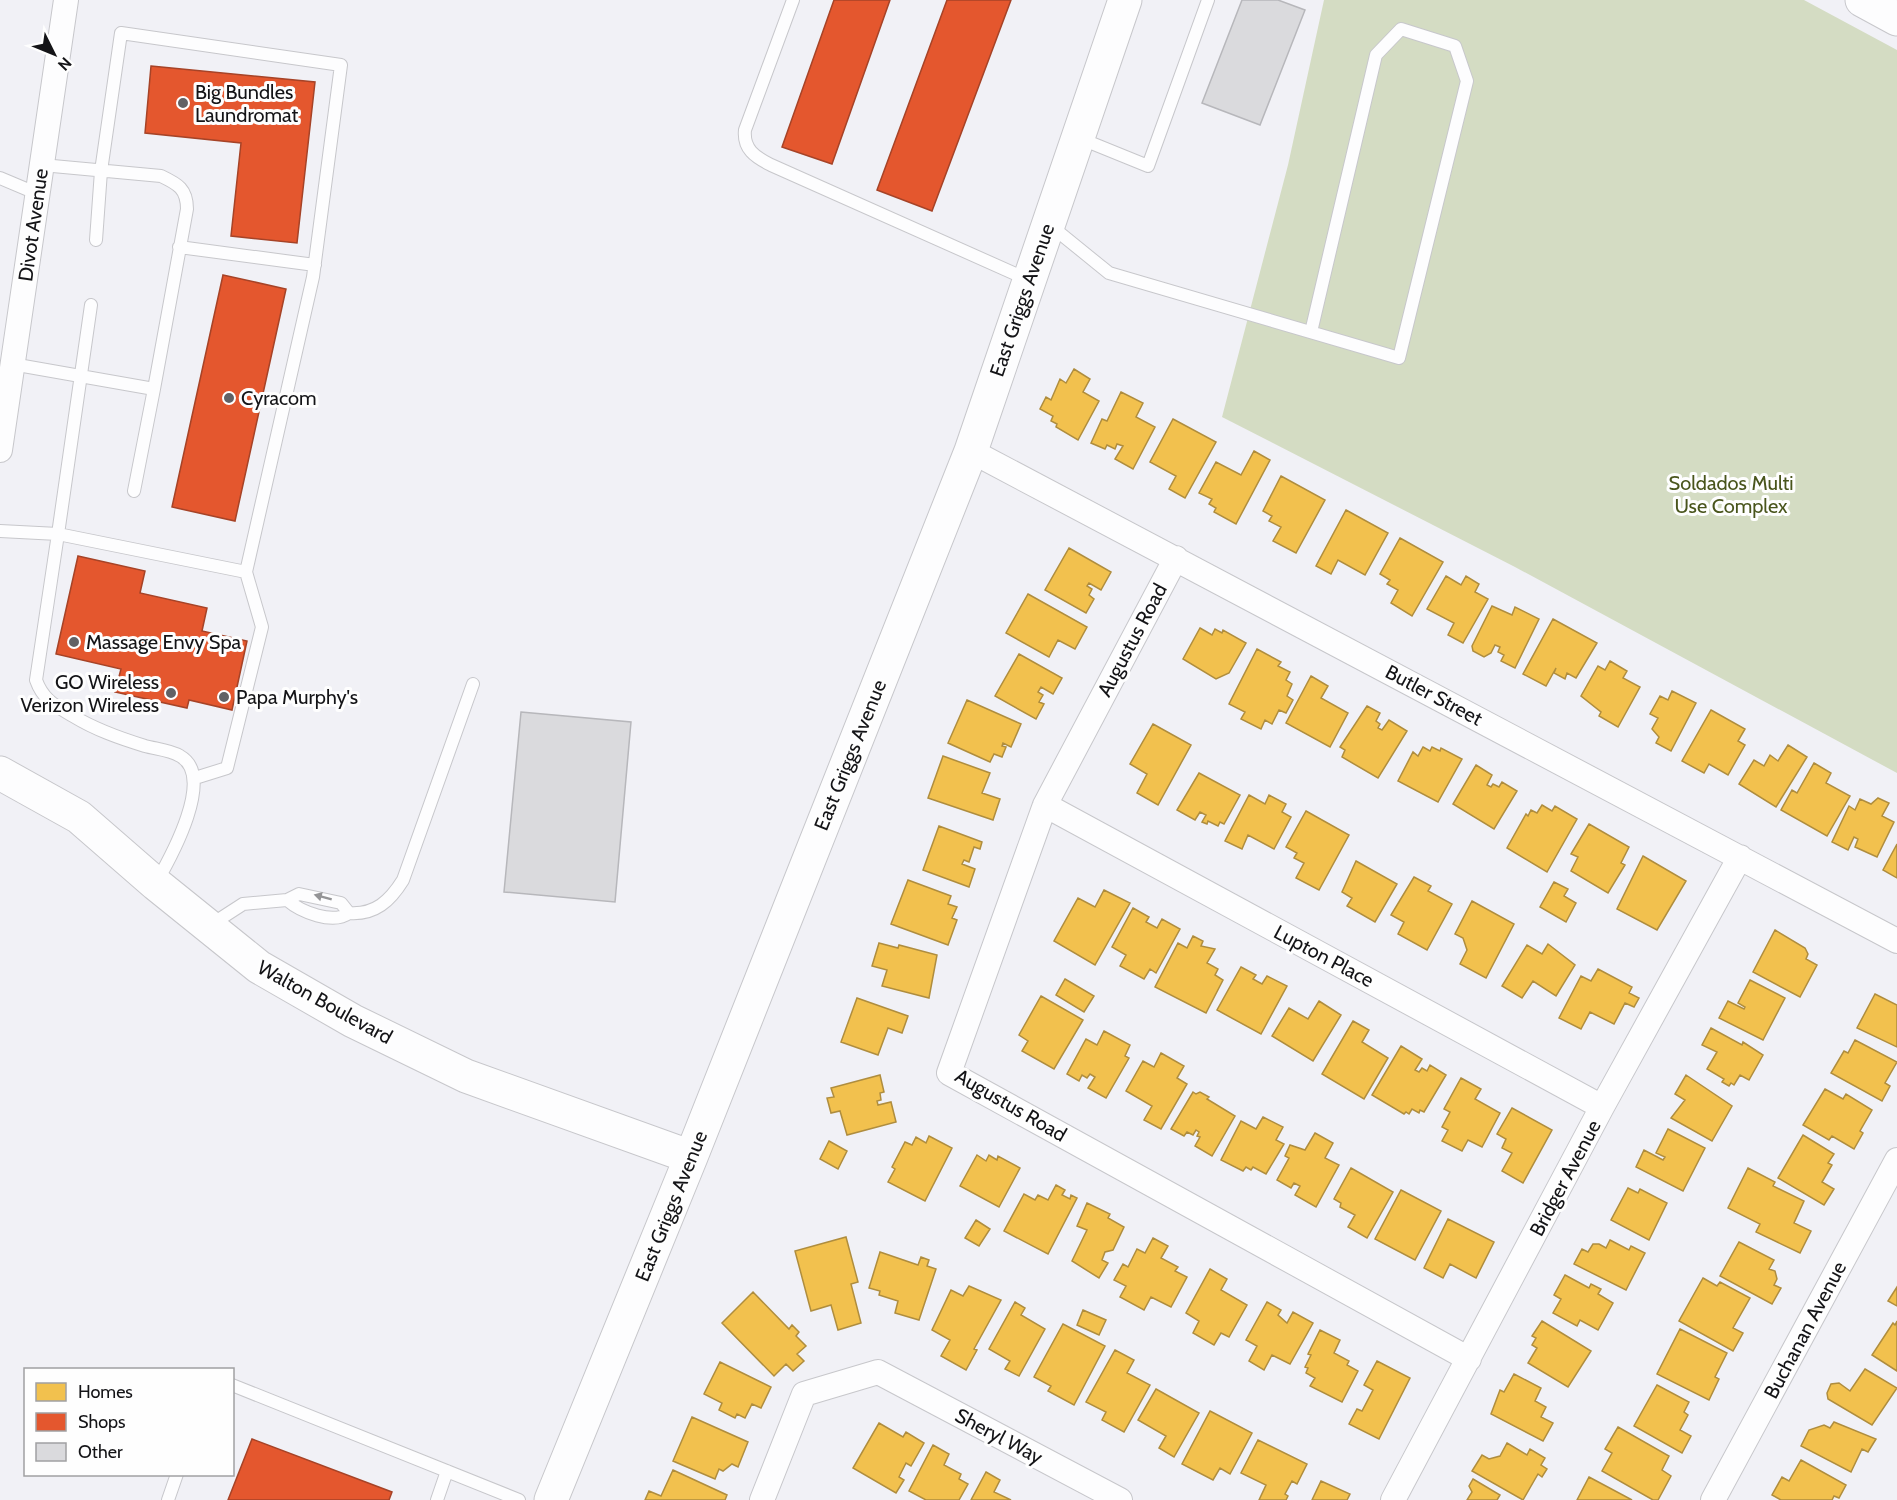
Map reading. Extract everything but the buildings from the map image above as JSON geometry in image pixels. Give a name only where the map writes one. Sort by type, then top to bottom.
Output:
[{"type":"street","name":"Divot Avenue","points":[[0,450],[66,0]]},
{"type":"street","name":"East Griggs Avenue","points":[[551,1500],[691,1157],[971,451],[1125,0]]},
{"type":"street","points":[[1862,0],[1897,19]]},
{"type":"street","name":"Butler Street","points":[[971,451],[1897,941]]},
{"type":"street","name":"Augustus Road","points":[[1176,558],[1045,805],[949,1073],[1469,1359]]},
{"type":"street","name":"Walton Boulevard","points":[[0,773],[79,817],[156,884],[259,967],[353,1021],[465,1077],[691,1157]]},
{"type":"street","name":"Lupton Place","points":[[1045,805],[1602,1107]]},
{"type":"street","name":"Bridger Avenue","points":[[1393,1500],[1602,1107],[1740,857]]},
{"type":"street","name":"Buchanan Avenue","points":[[1713,1500],[1897,1160]]},
{"type":"street","name":"Sheryl Way","points":[[762,1500],[804,1394],[878,1372],[1120,1500]]},
{"type":"lane","points":[[793,0],[745,130],[744,140],[748,149],[771,165],[1029,280]]},
{"type":"lane","points":[[1078,138],[1148,166],[1208,0]]},
{"type":"lane","points":[[1048,224],[1109,273],[1400,358],[1467,81],[1455,46],[1401,29],[1376,55],[1311,332]]},
{"type":"lane","points":[[96,240],[101,171],[121,33],[341,65],[315,265],[246,572],[262,627],[227,768],[195,778]]},
{"type":"lane","points":[[42,165],[161,177],[178,184],[187,196],[187,209],[134,491]]},
{"type":"lane","points":[[0,178],[38,194]]},
{"type":"lane","points":[[179,247],[315,265]]},
{"type":"lane","points":[[91,305],[36,680],[41,694],[49,702],[99,732],[179,755],[190,763],[195,778],[194,795],[176,845],[156,884]]},
{"type":"lane","points":[[12,364],[154,389]]},
{"type":"lane","points":[[0,531],[58,534],[246,572]]},
{"type":"lane","points":[[287,900],[305,911],[343,918],[349,913],[363,914],[381,906],[393,896],[403,880],[473,684]]},
{"type":"lane","points":[[208,926],[243,904],[287,900],[299,894],[312,894],[341,903],[349,913]]},
{"type":"lane","points":[[234,1386],[519,1500]]},
{"type":"lane","points":[[437,1500],[447,1471]]},
{"type":"lane","points":[[168,1500],[176,1476]]},
{"type":"green space","name":"Soldados Multi Use Complex","points":[[1324,0],[1804,0],[1897,50],[1897,773],[1515,567],[1222,417],[1288,165]]},
{"type":"place","name":"Big Bundles Laundromat","points":[[183,103]]},
{"type":"place","name":"Cyracom","points":[[229,398]]},
{"type":"place","name":"Massage Envy Spa","points":[[74,642]]},
{"type":"place","name":"GO Wireless Verizon Wireless","points":[[171,693]]},
{"type":"place","name":"Papa Murphy's","points":[[224,697]]}]
